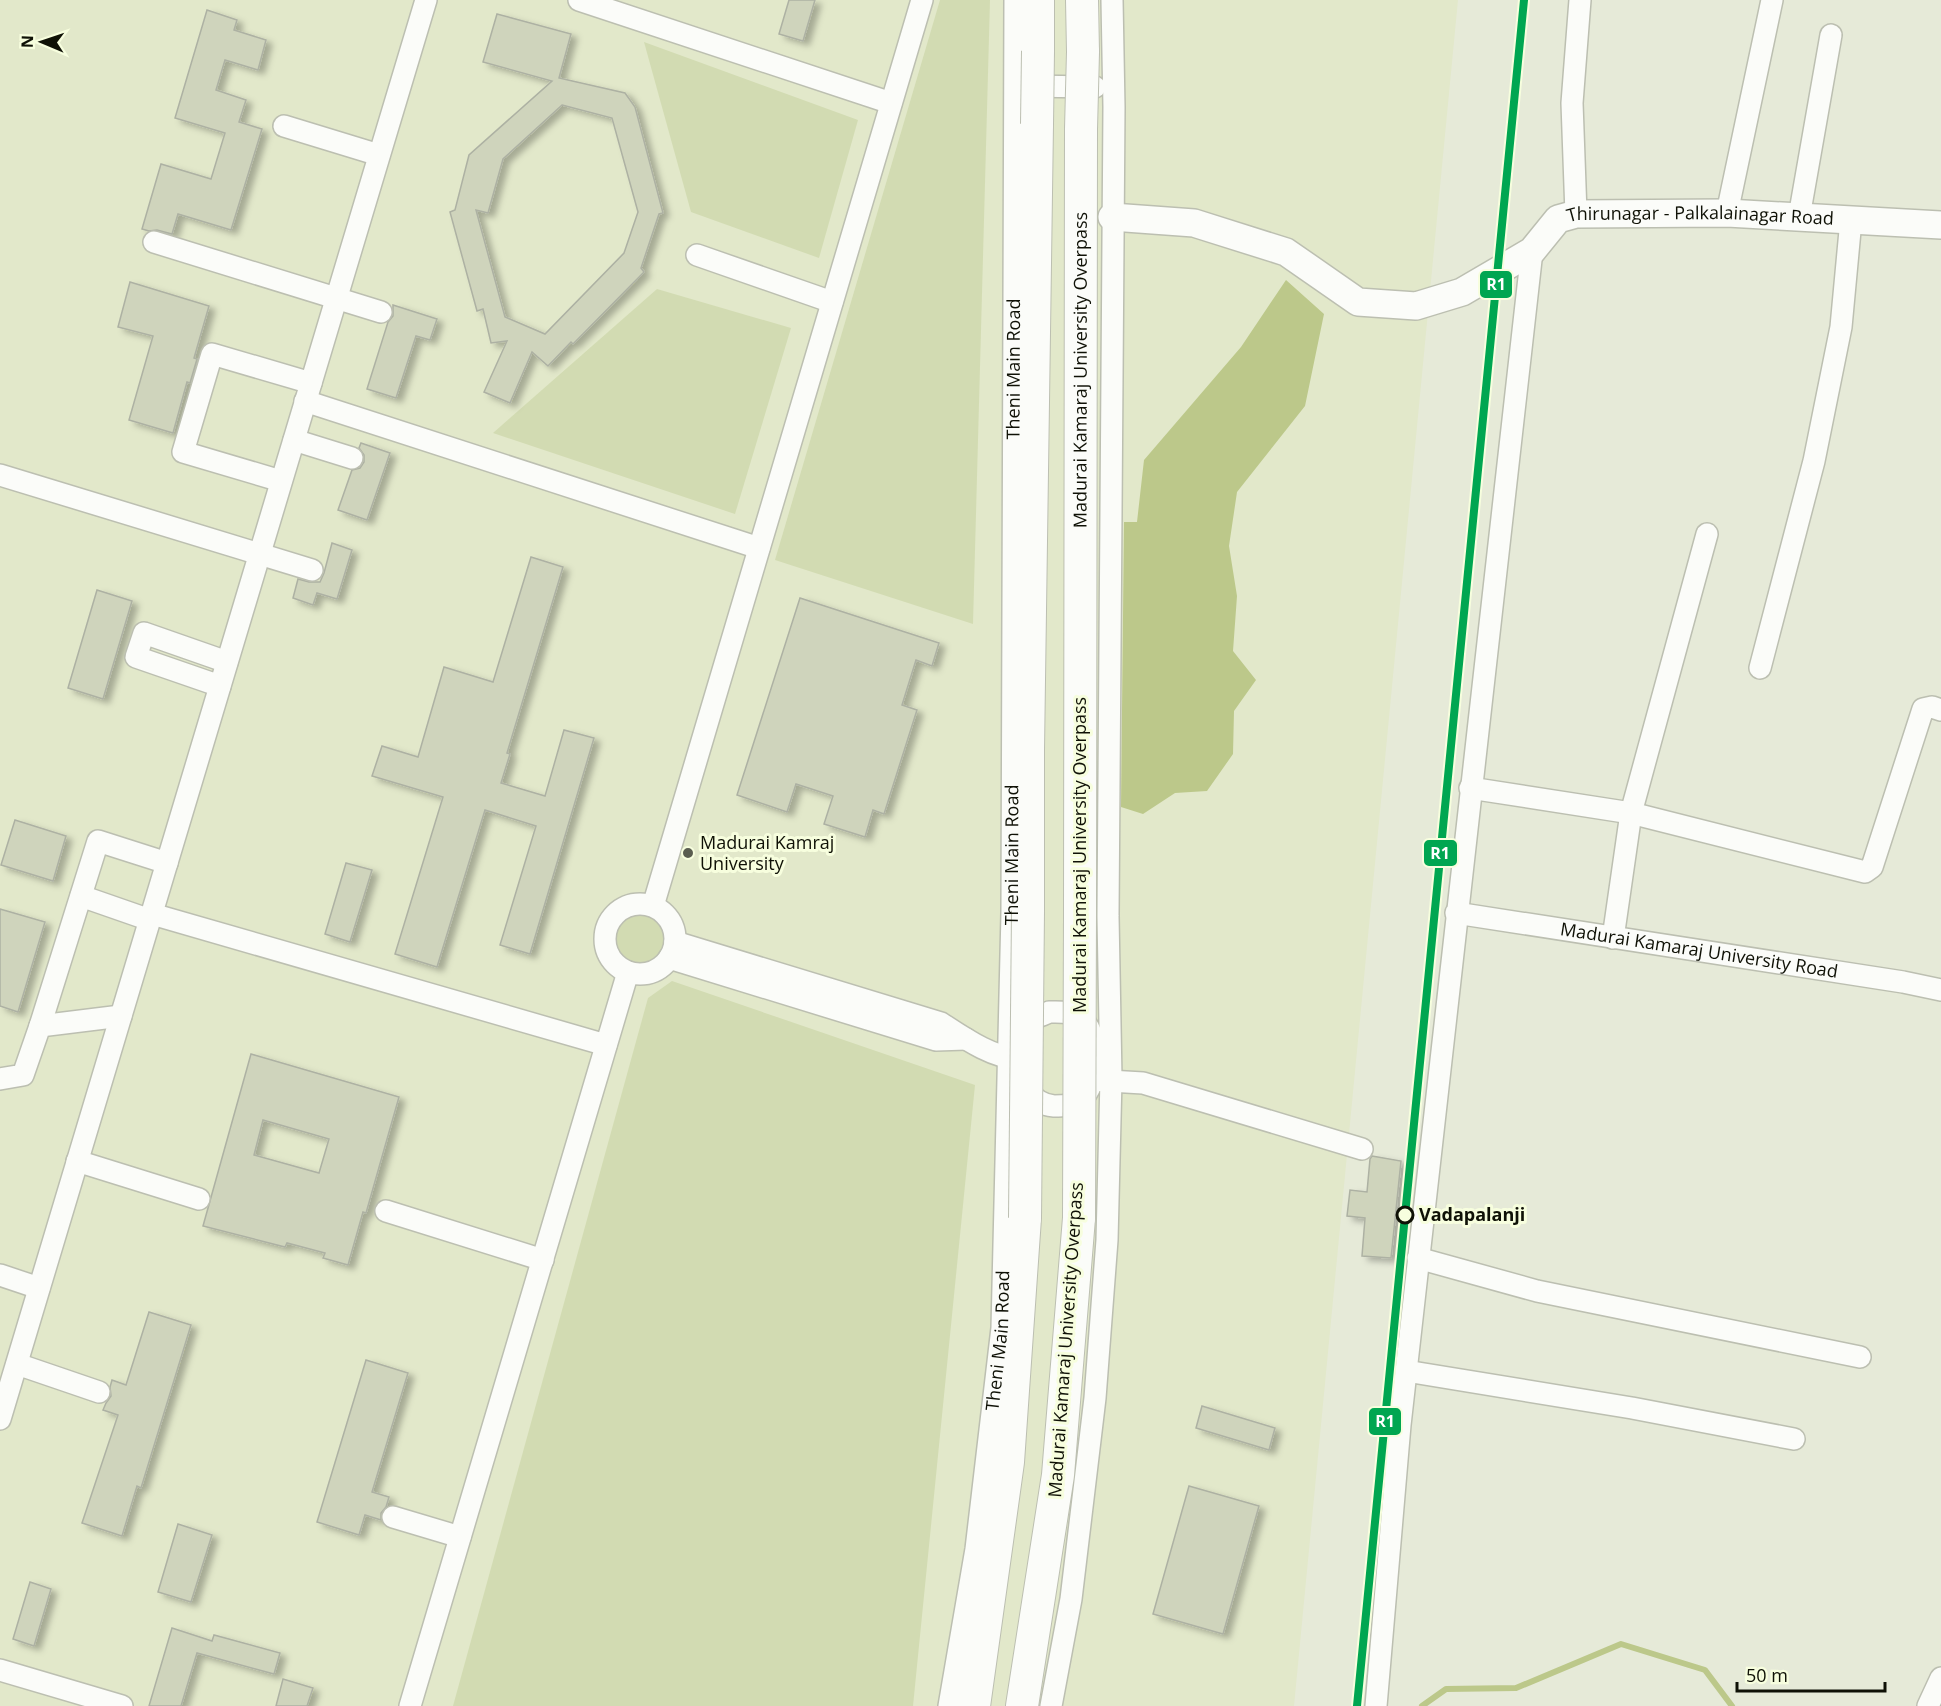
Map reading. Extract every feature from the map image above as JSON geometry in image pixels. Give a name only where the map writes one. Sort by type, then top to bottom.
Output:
[{"type":"highway","points":[[974,1706],[1008,1462],[1025,1218],[1028,750],[1038,0]]},
{"type":"highway","name":"Madurai Kamaraj University Overpass","points":[[1022,1706],[1058,1475],[1078,1218],[1082,0]]},
{"type":"main road","name":"Thirunagar - Palkalainagar Road","points":[[1112,217],[1194,223],[1286,252],[1358,302],[1416,306],[1462,292],[1532,251],[1558,219],[1576,214],[1727,213],[1941,225]]},
{"type":"street","points":[[0,1419],[10,1369],[39,1288],[426,0]]},
{"type":"street","points":[[579,0],[891,104]]},
{"type":"street","points":[[653,906],[922,0]]},
{"type":"street","name":"Theni Main Road","points":[[949,1706],[976,1549],[1002,1328],[1006,1118],[1015,1059],[1009,1005],[1012,913],[1015,0]]},
{"type":"street","points":[[1051,1706],[1071,1599],[1095,1398],[1107,1239],[1110,1116],[1098,1082],[1092,1034],[1080,1016],[1066,1012],[1049,1012],[1035,1018],[1025,1034],[1015,1059],[1034,1100],[1049,1106],[1064,1106],[1079,1102],[1098,1082],[1109,1002],[1107,916],[1112,0]]},
{"type":"street","points":[[1576,214],[1572,103],[1580,0]]},
{"type":"street","points":[[1727,213],[1772,0]]},
{"type":"street","points":[[1799,217],[1832,35]]},
{"type":"street","points":[[1015,86],[1113,87]]},
{"type":"street","points":[[284,126],[379,155]]},
{"type":"street","points":[[1760,668],[1814,460],[1841,327],[1851,220]]},
{"type":"street","points":[[153,242],[381,312]]},
{"type":"street","points":[[1376,1706],[1418,1258],[1532,251]]},
{"type":"street","points":[[698,255],[832,302]]},
{"type":"street","points":[[281,481],[183,452],[212,354],[308,392],[759,548]]},
{"type":"street","points":[[294,440],[351,458]]},
{"type":"street","points":[[0,475],[312,570]]},
{"type":"street","points":[[1613,938],[1631,813],[1707,534]]},
{"type":"street","points":[[220,686],[136,657],[144,633],[227,662]]},
{"type":"street","points":[[1470,788],[1631,813],[1865,872],[1872,867],[1923,709],[1932,707],[1941,710]]},
{"type":"street","points":[[0,1079],[23,1075],[98,841],[167,863]]},
{"type":"street","points":[[81,896],[606,1045]]},
{"type":"street","points":[[642,904],[653,906],[669,919],[675,934],[672,950],[664,964],[651,972],[643,974],[628,972],[609,955],[606,931],[613,917],[626,907],[642,904]]},
{"type":"street","name":"Madurai Kamaraj University Road","points":[[1456,914],[1903,982],[1941,990]]},
{"type":"street","points":[[672,950],[942,1023],[966,1039],[1015,1059]]},
{"type":"street","points":[[410,1706],[628,972]]},
{"type":"street","points":[[1092,1034],[1109,1002]]},
{"type":"street","points":[[1009,1005],[1025,1034]]},
{"type":"street","points":[[40,1026],[121,1016]]},
{"type":"street","points":[[1098,1082],[1143,1083],[1362,1149]]},
{"type":"street","points":[[1006,1118],[1025,1084]]},
{"type":"street","points":[[77,1161],[199,1199]]},
{"type":"street","points":[[386,1211],[543,1260]]},
{"type":"street","points":[[1418,1258],[1537,1291],[1860,1357]]},
{"type":"street","points":[[0,1275],[39,1288]]},
{"type":"street","points":[[10,1369],[99,1392]]},
{"type":"street","points":[[1406,1371],[1632,1408],[1794,1439]]},
{"type":"street","points":[[393,1517],[460,1538]]},
{"type":"street","points":[[1,1674],[122,1706]]},
{"type":"street","points":[[1928,1706],[1941,1678]]},
{"type":"shaded area","name":"Madurai Kamraj University","points":[[0,0],[1458,0],[1294,1706],[0,1706]]},
{"type":"shaded area","points":[[940,0],[990,0],[973,624],[775,560]]},
{"type":"shaded area","points":[[644,42],[858,120],[819,258],[691,212]]},
{"type":"shaded area","points":[[1286,280],[1324,314],[1305,406],[1237,492],[1229,546],[1237,596],[1233,651],[1256,680],[1234,711],[1233,754],[1207,791],[1175,793],[1143,814],[1121,807],[1124,522],[1137,522],[1144,460],[1241,347]]},
{"type":"shaded area","points":[[657,289],[791,328],[735,514],[493,433]]},
{"type":"shaded area","points":[[635,915],[645,915],[658,922],[665,935],[665,945],[658,958],[645,965],[635,965],[626,961],[619,954],[615,945],[615,935],[619,926],[626,919]]},
{"type":"shaded area","points":[[672,981],[975,1085],[913,1706],[453,1706],[648,998]]},
{"type":"building","points":[[789,0],[815,0],[803,41],[779,34]]},
{"type":"building","points":[[207,10],[237,20],[234,30],[266,40],[258,70],[225,60],[216,90],[246,100],[239,122],[262,129],[231,230],[178,214],[172,234],[157,230],[149,231],[142,229],[161,164],[211,179],[225,133],[175,118]]},
{"type":"building","points":[[497,14],[571,34],[559,78],[625,93],[635,107],[663,213],[659,214],[641,268],[644,272],[548,366],[532,352],[510,403],[484,392],[507,341],[491,343],[483,309],[477,311],[450,212],[455,210],[469,155],[552,81],[483,62]],"holes":[[[562,105],[612,118],[638,212],[624,253],[545,334],[505,317],[476,210],[488,213],[503,159]]]},
{"type":"building","points":[[130,282],[209,306],[194,358],[197,359],[190,383],[187,382],[173,433],[129,420],[153,336],[118,327]]},
{"type":"building","points":[[393,305],[437,319],[430,340],[416,336],[396,398],[367,389],[388,322],[393,316]]},
{"type":"building","points":[[361,443],[390,453],[367,520],[338,510],[352,470],[360,468],[364,462],[364,455],[359,448]]},
{"type":"building","points":[[332,543],[352,550],[337,599],[317,593],[313,605],[293,598],[298,579],[320,582]]},
{"type":"building","points":[[531,557],[563,567],[507,753],[510,754],[501,783],[545,796],[564,730],[594,738],[530,954],[500,945],[536,826],[485,810],[437,967],[395,954],[443,797],[372,776],[382,746],[418,757],[444,667],[493,682]]},
{"type":"building","points":[[97,590],[132,601],[103,699],[68,688]]},
{"type":"building","points":[[800,598],[939,643],[932,666],[916,660],[902,705],[917,710],[884,814],[873,810],[865,837],[824,824],[833,796],[796,784],[787,812],[737,795]]},
{"type":"building","points":[[15,820],[66,836],[53,881],[1,865]]},
{"type":"building","points":[[346,863],[372,870],[350,942],[325,934]]},
{"type":"building","points":[[0,909],[45,922],[18,1012],[0,1006]]},
{"type":"building","points":[[251,1054],[399,1097],[366,1213],[363,1212],[348,1265],[323,1258],[325,1253],[287,1243],[285,1247],[203,1226]],"holes":[[[263,1120],[329,1139],[319,1173],[254,1155]]]},
{"type":"building","points":[[1372,1156],[1401,1161],[1391,1258],[1362,1256],[1365,1218],[1347,1216],[1350,1190],[1367,1192]]},
{"type":"building","points":[[149,1312],[191,1325],[141,1488],[137,1486],[122,1536],[82,1523],[118,1415],[103,1410],[111,1396],[112,1380],[126,1385]]},
{"type":"building","points":[[366,1360],[408,1373],[372,1492],[389,1497],[386,1507],[381,1513],[381,1520],[365,1515],[359,1535],[317,1522]]},
{"type":"building","points":[[1202,1406],[1275,1428],[1269,1450],[1196,1428]]},
{"type":"building","points":[[1189,1486],[1259,1506],[1223,1634],[1153,1614]]},
{"type":"building","points":[[178,1524],[212,1535],[191,1602],[158,1592]]},
{"type":"building","points":[[30,1582],[51,1589],[34,1646],[13,1639]]},
{"type":"building","points":[[172,1628],[212,1641],[214,1635],[280,1653],[274,1674],[197,1653],[181,1706],[149,1706]]},
{"type":"building","points":[[283,1679],[313,1688],[307,1706],[276,1706]]},
{"type":"waterway","points":[[1422,1706],[1446,1689],[1516,1688],[1621,1644],[1705,1670],[1732,1706]]},
{"type":"transit line","name":"R1","points":[[1357,1706],[1524,0]]},
{"type":"place","name":"Madurai Kamraj University","points":[[688,853]]},
{"type":"place","name":"Vadapalanji","points":[[1405,1215]]}]
